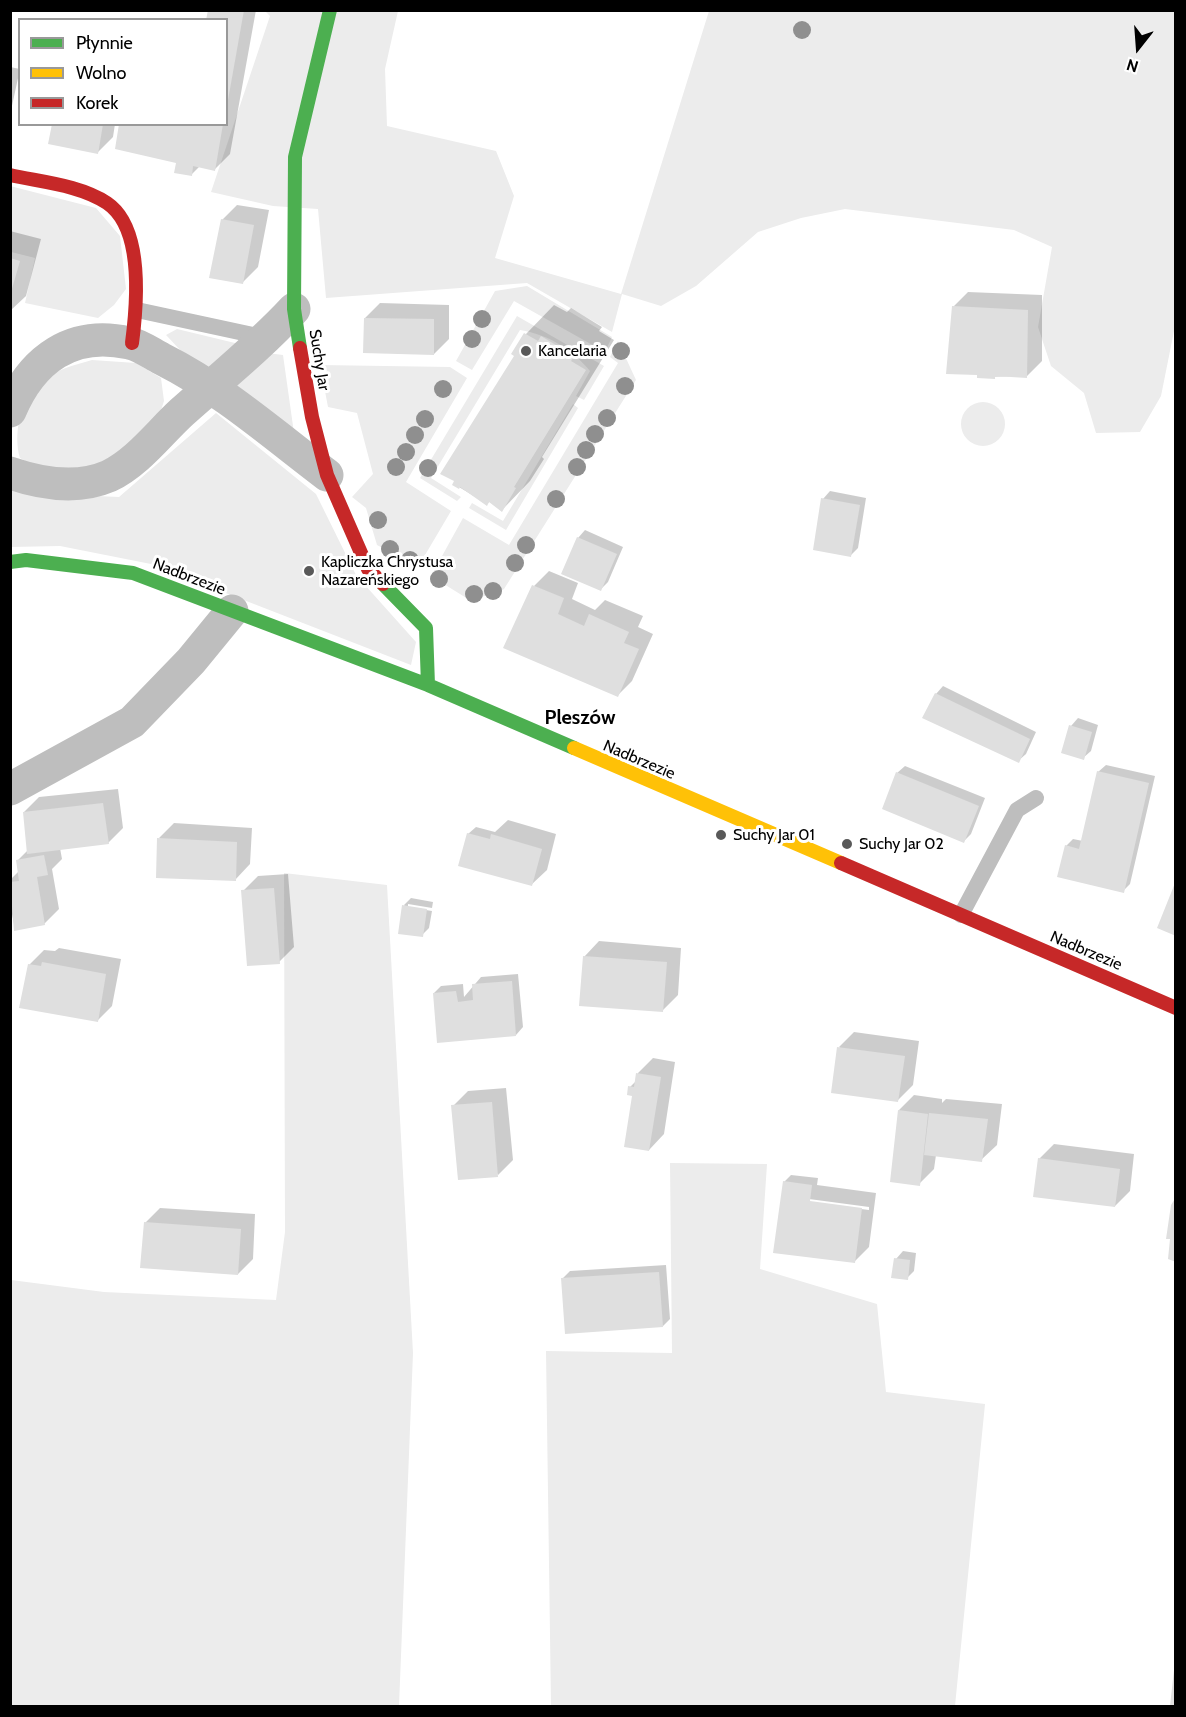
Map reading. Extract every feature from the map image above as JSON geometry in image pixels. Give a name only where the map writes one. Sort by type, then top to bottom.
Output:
[{"type":"street","name":"Suchy Jar","points":[[330,10],[295,158],[294,309],[312,417],[327,475],[368,569],[426,628],[428,685]]},
{"type":"street","points":[[10,175],[93,196],[111,205],[123,220],[137,277],[137,310],[132,343]]},
{"type":"street","points":[[10,473],[30,480],[68,484],[109,476],[126,466],[182,412],[213,388],[268,338],[294,309]]},
{"type":"street","points":[[10,411],[20,387],[43,359],[63,348],[108,340],[132,343],[213,388],[327,475]]},
{"type":"street","name":"Nadbrzezie","points":[[10,562],[26,560],[133,573],[428,685],[1176,1008]]},
{"type":"street","points":[[10,789],[132,722],[191,661],[232,611]]},
{"type":"lane","points":[[137,310],[268,338]]},
{"type":"lane","points":[[961,915],[1017,810],[1036,798]]},
{"type":"shaded area","points":[[265,11],[398,11],[385,69],[387,126],[496,151],[514,196],[495,258],[621,294],[709,11],[1175,11],[1175,326],[1161,396],[1140,432],[1096,433],[1084,393],[1051,366],[1038,327],[1052,247],[1014,230],[845,209],[801,218],[758,232],[696,286],[661,306],[622,294],[612,332],[527,283],[326,298],[318,209],[273,206],[211,192],[270,16]]},
{"type":"shaded area","points":[[10,186],[96,208],[120,236],[126,289],[114,305],[98,318],[25,303],[35,258],[11,252]]},
{"type":"shaded area","points":[[527,286],[612,337],[605,352],[514,301],[472,370],[456,361],[495,291]]},
{"type":"shaded area","points":[[517,316],[604,366],[584,400],[576,396],[590,371],[583,363],[550,339],[520,330],[431,478],[461,497],[457,501],[420,478]]},
{"type":"shaded area","points":[[177,329],[239,345],[208,368],[182,352],[166,335]]},
{"type":"shaded area","points":[[618,341],[636,380],[504,589],[496,594],[468,599],[431,576],[463,518],[509,545],[618,363],[610,357]]},
{"type":"shaded area","points":[[267,353],[283,355],[294,433],[233,385]]},
{"type":"shaded area","points":[[92,360],[136,363],[161,378],[164,401],[160,413],[137,442],[91,470],[37,468],[20,458],[18,428],[23,408],[33,390],[58,371]]},
{"type":"shaded area","points":[[320,365],[450,367],[467,378],[406,482],[451,511],[418,567],[377,545],[366,508],[352,497],[373,474],[357,413],[328,407]]},
{"type":"shaded area","points":[[983,402],[998,409],[1005,424],[998,439],[983,446],[968,439],[961,424],[968,409]]},
{"type":"shaded area","points":[[573,404],[578,408],[506,530],[469,508],[472,503],[503,521]]},
{"type":"shaded area","points":[[216,413],[316,494],[356,575],[416,642],[411,665],[151,564],[60,546],[11,547],[10,487],[54,494],[119,497]]},
{"type":"shaded area","points":[[284,873],[387,885],[413,1353],[399,1706],[11,1706],[11,1280],[104,1292],[276,1300],[285,1232]]},
{"type":"shaded area","points":[[670,1163],[767,1164],[760,1269],[877,1304],[886,1392],[985,1404],[955,1706],[551,1706],[546,1351],[672,1353]]},
{"type":"building","points":[[208,10],[244,10],[228,100],[228,18],[206,18]]},
{"type":"building","points":[[52,126],[103,126],[98,154],[48,144]]},
{"type":"building","points":[[119,126],[223,126],[215,171],[193,166],[192,176],[174,173],[176,163],[115,149]]},
{"type":"building","points":[[221,219],[254,225],[243,284],[209,278]]},
{"type":"building","points":[[10,258],[20,261],[11,292],[10,292]]},
{"type":"building","points":[[952,306],[1028,310],[1027,378],[995,376],[995,379],[977,378],[977,375],[946,374]]},
{"type":"building","points":[[364,318],[434,319],[434,355],[363,353]]},
{"type":"building","points":[[524,333],[538,341],[541,336],[574,356],[571,361],[586,370],[514,487],[516,488],[502,512],[489,502],[487,506],[460,487],[459,489],[452,485],[454,481],[440,474],[514,356],[511,354]]},
{"type":"building","points":[[821,498],[860,505],[851,557],[813,550]]},
{"type":"building","points":[[577,537],[617,554],[601,591],[561,574]]},
{"type":"building","points":[[532,585],[564,598],[558,614],[584,626],[589,614],[629,632],[624,643],[639,649],[618,697],[503,648]]},
{"type":"building","points":[[935,693],[1030,739],[1019,763],[922,718]]},
{"type":"building","points":[[1069,725],[1092,732],[1084,760],[1061,753]]},
{"type":"building","points":[[1097,771],[1149,783],[1124,893],[1057,877],[1065,845],[1079,849]]},
{"type":"building","points":[[896,772],[979,806],[964,843],[882,809]]},
{"type":"building","points":[[103,803],[109,844],[27,854],[23,812]]},
{"type":"building","points":[[467,833],[490,839],[491,834],[542,849],[532,886],[458,866]]},
{"type":"building","points":[[157,838],[237,842],[236,881],[156,878]]},
{"type":"building","points":[[44,855],[48,875],[37,877],[45,925],[14,931],[10,882],[19,881],[16,860]]},
{"type":"building","points":[[1176,883],[1176,936],[1157,928]]},
{"type":"building","points":[[274,888],[280,964],[247,966],[241,890]]},
{"type":"building","points":[[402,905],[427,909],[423,937],[398,934]]},
{"type":"building","points":[[583,956],[667,962],[663,1012],[579,1006]]},
{"type":"building","points":[[42,962],[106,974],[98,1022],[19,1008],[28,964],[41,966]]},
{"type":"building","points":[[512,981],[516,1036],[437,1043],[433,993],[456,991],[458,1002],[473,1000],[472,984]]},
{"type":"building","points":[[837,1047],[905,1056],[898,1102],[831,1093]]},
{"type":"building","points":[[636,1073],[661,1077],[649,1151],[624,1147],[632,1096],[627,1095],[628,1086],[634,1087]]},
{"type":"building","points":[[492,1102],[498,1177],[458,1180],[451,1105]]},
{"type":"building","points":[[898,1110],[928,1114],[920,1186],[890,1182]]},
{"type":"building","points":[[929,1113],[988,1119],[982,1162],[924,1155]]},
{"type":"building","points":[[1038,1158],[1120,1169],[1115,1207],[1033,1197]]},
{"type":"building","points":[[783,1181],[812,1185],[810,1201],[862,1208],[855,1263],[773,1253]]},
{"type":"building","points":[[1176,1197],[1176,1262],[1168,1259],[1170,1239],[1166,1239],[1171,1205]]},
{"type":"building","points":[[144,1222],[241,1229],[238,1275],[140,1268]]},
{"type":"building","points":[[894,1258],[910,1260],[908,1280],[891,1278]]},
{"type":"building","points":[[659,1272],[663,1327],[565,1334],[561,1278]]},
{"type":"building","points":[[1174,1670],[1176,1706],[1170,1706]]},
{"type":"traffic: fast","points":[[300,348],[294,309],[295,157],[330,10]]},
{"type":"traffic: fast","points":[[10,562],[26,560],[133,573],[428,685],[574,748]]},
{"type":"traffic: fast","points":[[383,584],[426,628],[428,685]]},
{"type":"traffic: slow","points":[[574,748],[841,863]]},
{"type":"traffic: jam","points":[[10,175],[85,192],[107,203],[119,215],[127,230],[135,268],[136,289],[132,343]]},
{"type":"traffic: jam","points":[[300,348],[312,417],[327,475],[368,569],[383,584]]},
{"type":"traffic: jam","points":[[841,863],[1176,1008]]},
{"type":"place","name":"Kancelaria","points":[[526,351]]},
{"type":"place","name":"Kapliczka Chrystusa Nazareńskiego","points":[[309,571]]},
{"type":"place","name":"Suchy Jar 01","points":[[721,835]]},
{"type":"place","name":"Suchy Jar 02","points":[[847,844]]},
{"type":"district","name":"Pleszów","points":[[580,718]]}]
